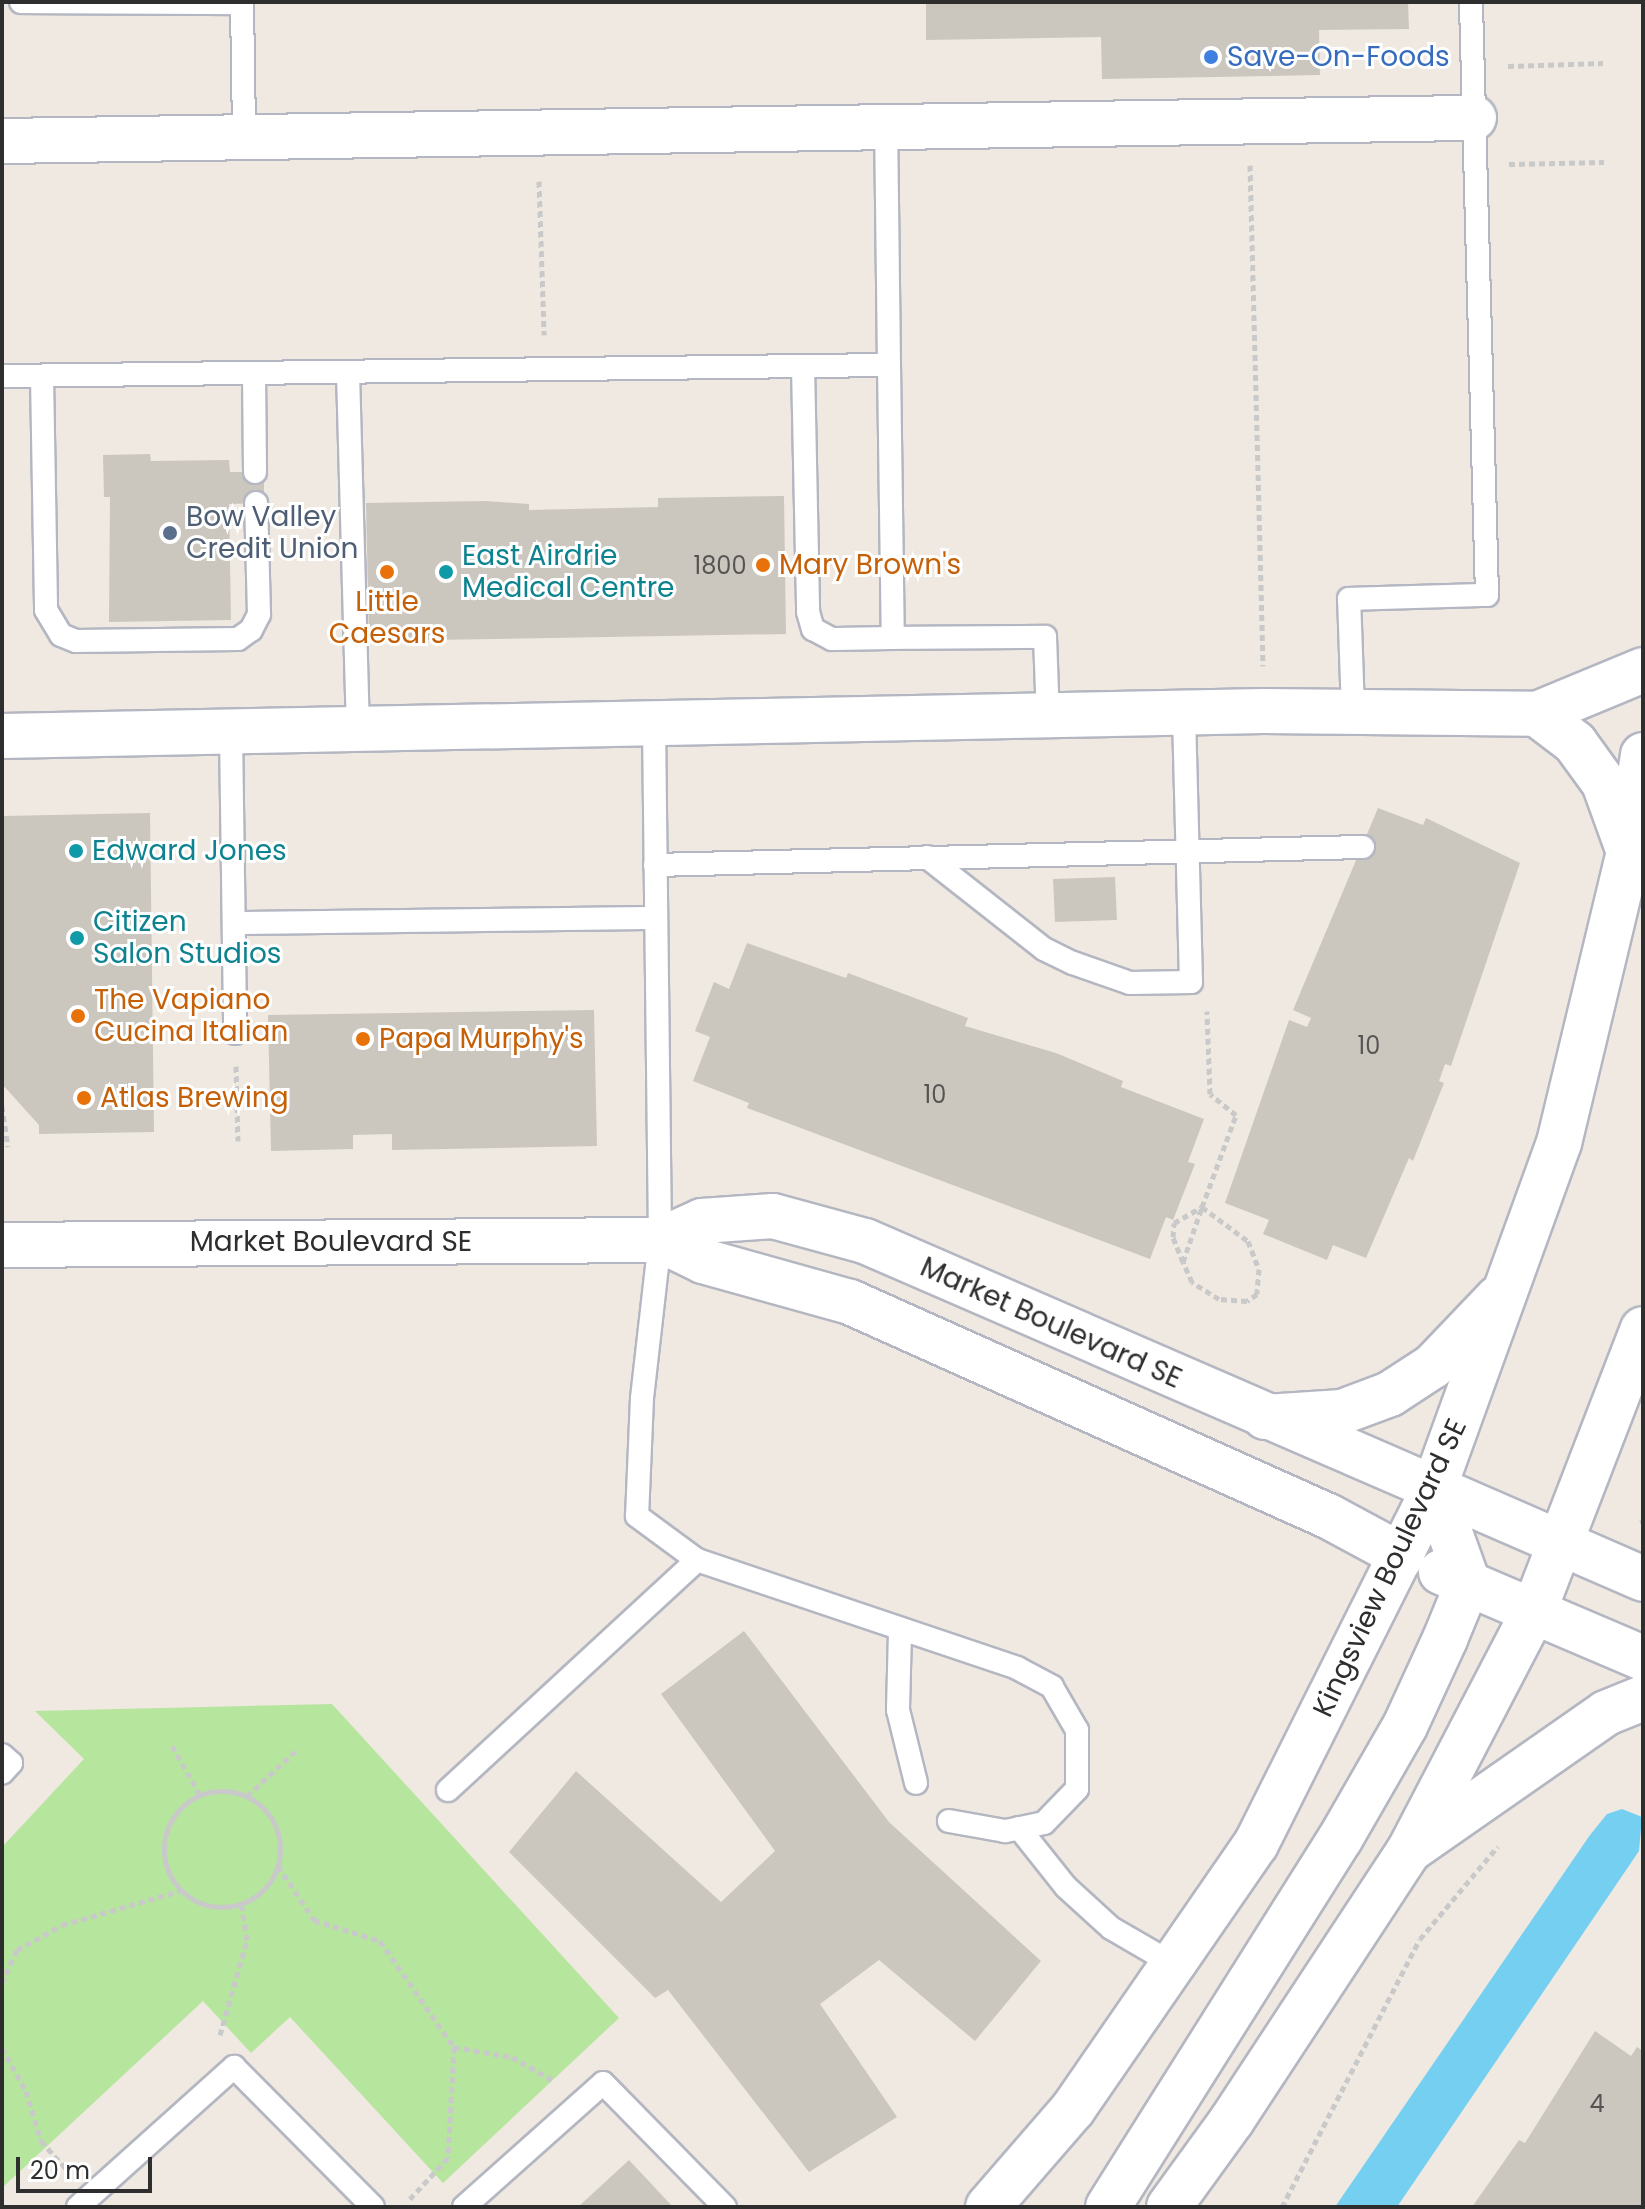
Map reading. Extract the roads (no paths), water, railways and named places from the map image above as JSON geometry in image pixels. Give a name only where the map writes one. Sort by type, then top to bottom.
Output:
[{"type":"street","points":[[2,141],[1474,118]]},
{"type":"street","points":[[2,736],[1264,711],[1537,714],[1643,670]]},
{"type":"street","points":[[1537,714],[1575,743],[1604,783],[1629,852]]},
{"type":"street","name":"Kingsview Boulevard SE","points":[[988,2207],[1073,2109],[1256,1844],[1434,1488],[1559,1143],[1629,852],[1643,755]]},
{"type":"street","name":"Market Boulevard SE","points":[[2,1245],[660,1240],[702,1221],[773,1216],[865,1241],[1643,1579]]},
{"type":"street","name":"Market Boulevard SE","points":[[660,1240],[703,1261],[850,1302],[1330,1517],[1402,1556],[1643,1658]]},
{"type":"street","points":[[1265,1417],[1342,1412],[1390,1394],[1433,1366],[1509,1286]]},
{"type":"street","points":[[1169,2207],[1232,2120],[1409,1851],[1534,1611],[1563,1543],[1643,1329]]},
{"type":"street","points":[[1108,2207],[1383,1764],[1468,1583],[1434,1488]]},
{"type":"street","points":[[1409,1851],[1606,1713],[1643,1698]]},
{"type":"lane","points":[[21,3],[242,2],[244,137]]},
{"type":"lane","points":[[1353,711],[1349,599],[1487,595],[1471,2]]},
{"type":"lane","points":[[886,127],[893,638]]},
{"type":"lane","points":[[2,376],[889,365]]},
{"type":"lane","points":[[803,366],[808,612],[813,629],[832,639],[1045,637],[1048,717]]},
{"type":"lane","points":[[348,373],[358,729]]},
{"type":"lane","points":[[254,374],[255,472]]},
{"type":"lane","points":[[42,376],[46,610],[61,635],[76,641],[238,639],[251,630],[259,614],[256,503]]},
{"type":"lane","points":[[927,857],[1044,949],[1073,963],[1130,983],[1191,982],[1184,713]]},
{"type":"lane","points":[[654,724],[660,1240],[642,1398],[637,1516],[697,1560],[900,1632],[1017,1668],[1052,1687],[1077,1730],[1077,1789],[1044,1823],[1005,1831],[949,1821]]},
{"type":"lane","points":[[231,732],[235,1033]]},
{"type":"lane","points":[[655,865],[1363,847]]},
{"type":"lane","points":[[234,923],[656,918]]},
{"type":"lane","points":[[448,1790],[697,1560]]},
{"type":"lane","points":[[900,1632],[898,1710],[916,1783]]},
{"type":"lane","points":[[2,1755],[11,1763],[2,1773]]},
{"type":"lane","points":[[1019,1828],[1066,1887],[1111,1928],[1173,1964]]},
{"type":"lane","points":[[84,2202],[234,2067],[373,2207]]},
{"type":"lane","points":[[464,2207],[603,2083],[725,2207]]},
{"type":"water","points":[[1622,1809],[1642,1817],[1639,1851],[1397,2207],[1335,2207],[1590,1835],[1607,1814]]},
{"type":"place","name":"Save-On-Foods","points":[[1211,57]]},
{"type":"place","name":"Bow Valley Credit Union","points":[[170,533]]},
{"type":"place","name":"Mary Brown's","points":[[763,565]]},
{"type":"place","name":"Little Caesars","points":[[387,572]]},
{"type":"place","name":"East Airdrie Medical Centre","points":[[446,572]]},
{"type":"place","name":"Edward Jones","points":[[76,851]]},
{"type":"place","name":"Citizen Salon Studios","points":[[77,938]]},
{"type":"place","name":"The Vapiano Cucina Italian","points":[[78,1016]]},
{"type":"place","name":"Papa Murphy's","points":[[363,1039]]},
{"type":"place","name":"Atlas Brewing","points":[[84,1098]]}]
